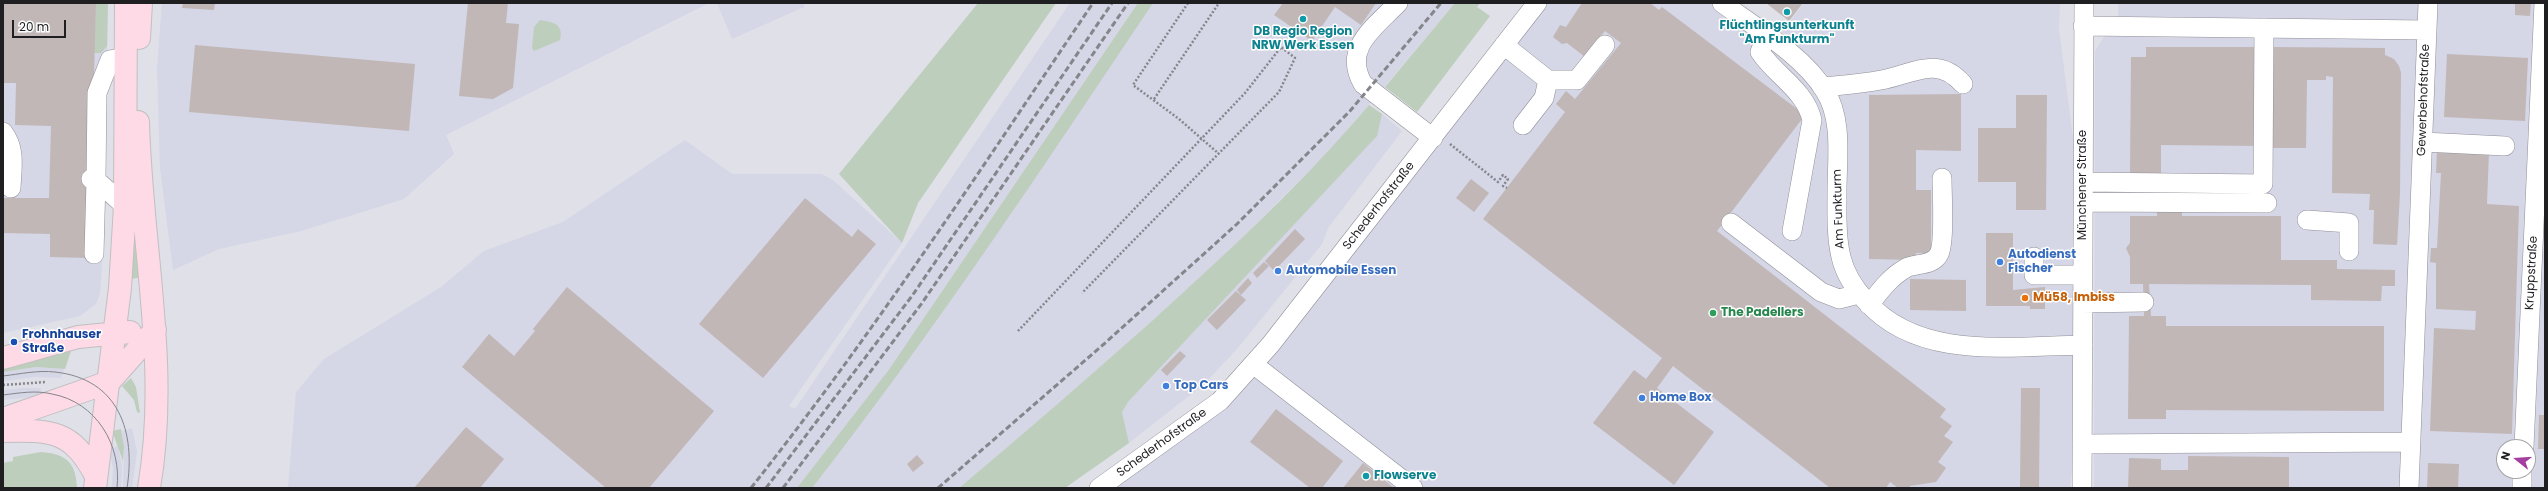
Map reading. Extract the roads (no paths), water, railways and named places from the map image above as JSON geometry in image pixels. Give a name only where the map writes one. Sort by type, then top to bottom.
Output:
[{"type":"main road","points":[[96,482],[116,333],[125,206],[124,58],[126,3]]},
{"type":"main road","points":[[141,3],[138,129],[155,330],[158,419],[149,488]]},
{"type":"main road","points":[[3,358],[78,337],[155,330]]},
{"type":"main road","points":[[3,419],[109,382],[155,330]]},
{"type":"main road","points":[[3,432],[37,431],[65,438],[80,450],[96,482]]},
{"type":"street","points":[[1398,3],[1358,48],[1354,61],[1357,73],[1363,84],[1434,136]]},
{"type":"street","name":"Schederhofstraße","points":[[1099,488],[1220,401],[1253,364],[1434,136],[1537,3]]},
{"type":"street","name":"Am Funkturm","points":[[1722,3],[1789,53],[1822,87],[1834,109],[1837,126],[1838,221],[1841,257],[1848,277],[1864,299],[1883,318],[1911,335],[1945,344],[2083,345]]},
{"type":"street","name":"Münchener Straße","points":[[2082,488],[2084,3]]},
{"type":"street","points":[[2427,30],[2428,3]]},
{"type":"street","name":"Kruppstraße","points":[[2524,439],[2544,3]]},
{"type":"street","name":"Gewerbehofstraße","points":[[2083,26],[2427,30],[2409,488]]},
{"type":"street","points":[[2084,182],[2264,184],[2264,28]]},
{"type":"street","points":[[1766,36],[1760,52],[1770,67],[1792,87],[1809,106],[1812,120],[1792,231]]},
{"type":"street","points":[[1504,45],[1548,80],[1576,80],[1605,45]]},
{"type":"street","points":[[94,254],[93,179],[98,93],[110,60],[124,58]]},
{"type":"street","points":[[1822,87],[1882,80],[1916,70],[1930,68],[1955,75],[1963,84]]},
{"type":"street","points":[[1523,125],[1544,98],[1548,80]]},
{"type":"street","points":[[3,132],[8,139],[13,152],[11,188]]},
{"type":"street","points":[[2422,142],[2505,146]]},
{"type":"street","points":[[1731,223],[1821,292],[1839,299],[1864,299],[1907,268],[1932,261],[1938,254],[1941,243],[1942,178]]},
{"type":"street","points":[[93,179],[125,206]]},
{"type":"street","points":[[2084,202],[2267,203]]},
{"type":"street","points":[[2307,220],[2350,224],[2349,251]]},
{"type":"street","points":[[2034,258],[2034,275],[2083,275]]},
{"type":"street","points":[[2083,303],[2144,302]]},
{"type":"street","points":[[1253,364],[1413,488]]},
{"type":"street","points":[[2082,444],[2411,442]]},
{"type":"tram line","points":[[3,376],[36,372],[55,372],[77,377],[95,385],[108,397],[118,412],[125,429],[129,447],[127,488]]},
{"type":"tram line","points":[[3,395],[40,392],[68,399],[81,406],[93,416],[103,428],[110,441],[115,456],[117,488]]},
{"type":"railway","points":[[751,488],[841,370],[884,310],[1093,3]]},
{"type":"railway","points":[[766,488],[912,296],[1112,3]]},
{"type":"railway","points":[[783,488],[922,303],[1128,3]]},
{"type":"railway","points":[[938,488],[1104,344],[1237,224],[1350,111],[1441,3]]},
{"type":"place","name":"Flüchtlingsunterkunft \"Am Funkturm\"","points":[[1787,12]]},
{"type":"place","name":"DB Regio Region NRW Werk Essen","points":[[1303,19]]},
{"type":"place","name":"Autodienst Fischer","points":[[2000,262]]},
{"type":"place","name":"Automobile Essen","points":[[1278,271]]},
{"type":"place","name":"Mü58, Imbiss","points":[[2025,298]]},
{"type":"place","name":"The Padellers","points":[[1713,313]]},
{"type":"place","name":"Frohnhauser Straße","points":[[14,342]]},
{"type":"place","name":"Top Cars","points":[[1166,386]]},
{"type":"place","name":"Home Box","points":[[1642,398]]},
{"type":"place","name":"Flowserve","points":[[1366,476]]}]
